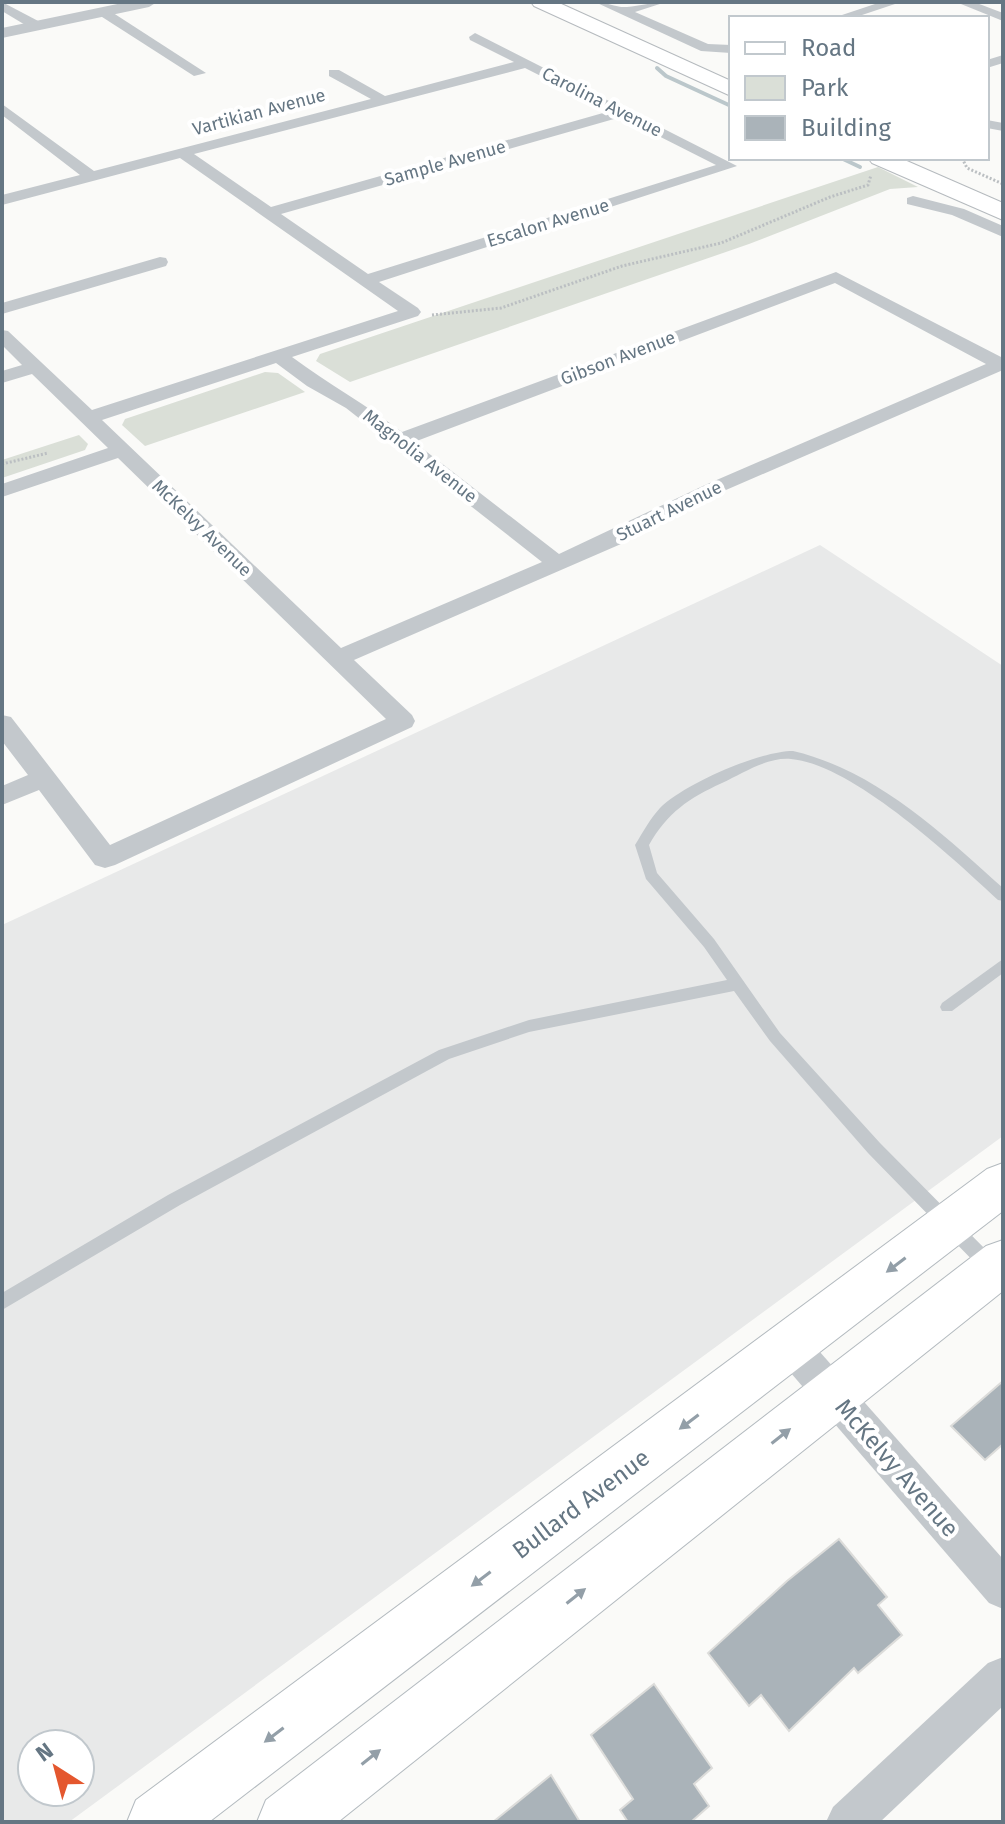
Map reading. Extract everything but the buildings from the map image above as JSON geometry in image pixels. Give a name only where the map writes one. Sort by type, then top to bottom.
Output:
[{"type":"main road","points":[[541,2],[729,88]]},
{"type":"main road","points":[[571,2],[729,74]]},
{"type":"main road","points":[[921,160],[1003,195]]},
{"type":"main road","points":[[876,164],[1003,212]]},
{"type":"main road","name":"Bullard Avenue","points":[[158,1822],[1003,1184]]},
{"type":"main road","points":[[288,1822],[998,1266]]},
{"type":"street","points":[[2,33],[149,2]]},
{"type":"street","points":[[601,2],[715,51],[729,49]]},
{"type":"street","points":[[623,12],[660,2]]},
{"type":"street","points":[[846,16],[895,2]]},
{"type":"street","points":[[962,2],[1003,17]]},
{"type":"street","points":[[2,6],[37,26]]},
{"type":"street","points":[[103,12],[199,73]]},
{"type":"street","name":"Carolina Avenue","points":[[475,37],[729,166]]},
{"type":"street","name":"Vartikian Avenue","points":[[2,200],[527,63]]},
{"type":"street","points":[[334,73],[382,100]]},
{"type":"street","points":[[2,108],[91,176]]},
{"type":"street","name":"Sample Avenue","points":[[269,213],[622,112]]},
{"type":"street","points":[[182,153],[420,314]]},
{"type":"street","name":"Escalon Avenue","points":[[367,280],[729,166]]},
{"type":"street","points":[[913,201],[958,212],[1003,232]]},
{"type":"street","points":[[2,309],[160,262]]},
{"type":"street","name":"Gibson Avenue","points":[[400,440],[836,277],[1001,364]]},
{"type":"street","points":[[88,418],[420,314]]},
{"type":"street","name":"McKelvy Avenue","points":[[2,335],[403,721],[105,858],[44,778]]},
{"type":"street","name":"Magnolia Avenue","points":[[279,356],[306,378],[353,404],[557,563]]},
{"type":"street","name":"Stuart Avenue","points":[[337,658],[1001,364]]},
{"type":"street","points":[[2,377],[35,367]]},
{"type":"street","points":[[2,491],[121,450]]},
{"type":"street","points":[[2,723],[44,778],[2,796]]},
{"type":"street","name":"McKelvy Avenue","points":[[791,1346],[1003,1589]]},
{"type":"street","points":[[848,1822],[1003,1678]]},
{"type":"lane","points":[[998,1266],[948,1226],[775,1037],[709,943],[651,875],[642,845],[657,817],[688,792],[755,763],[791,754],[826,763],[859,780],[1003,896]]},
{"type":"lane","points":[[947,1007],[1003,965]]},
{"type":"lane","points":[[2,1302],[174,1200],[444,1054],[529,1026],[738,984]]},
{"type":"path","points":[[963,160],[967,168],[1003,184]]},
{"type":"path","points":[[420,314],[454,316],[511,307],[610,269],[720,243],[831,194],[868,185],[876,164]]},
{"type":"path","points":[[2,464],[52,451]]},
{"type":"shaded area","points":[[820,545],[1003,666],[1003,1136],[96,1802],[96,1728],[16,1728],[16,1808],[88,1808],[69,1822],[2,1822],[2,925]]},
{"type":"green space","points":[[878,167],[918,187],[890,189],[749,244],[350,382],[316,361],[320,354]]},
{"type":"green space","points":[[265,372],[278,373],[305,392],[145,446],[122,425],[125,419]]},
{"type":"green space","points":[[79,435],[88,444],[85,450],[2,478],[2,460]]},
{"type":"waterway","points":[[657,68],[666,76],[729,105]]},
{"type":"waterway","points":[[845,160],[860,167]]}]
